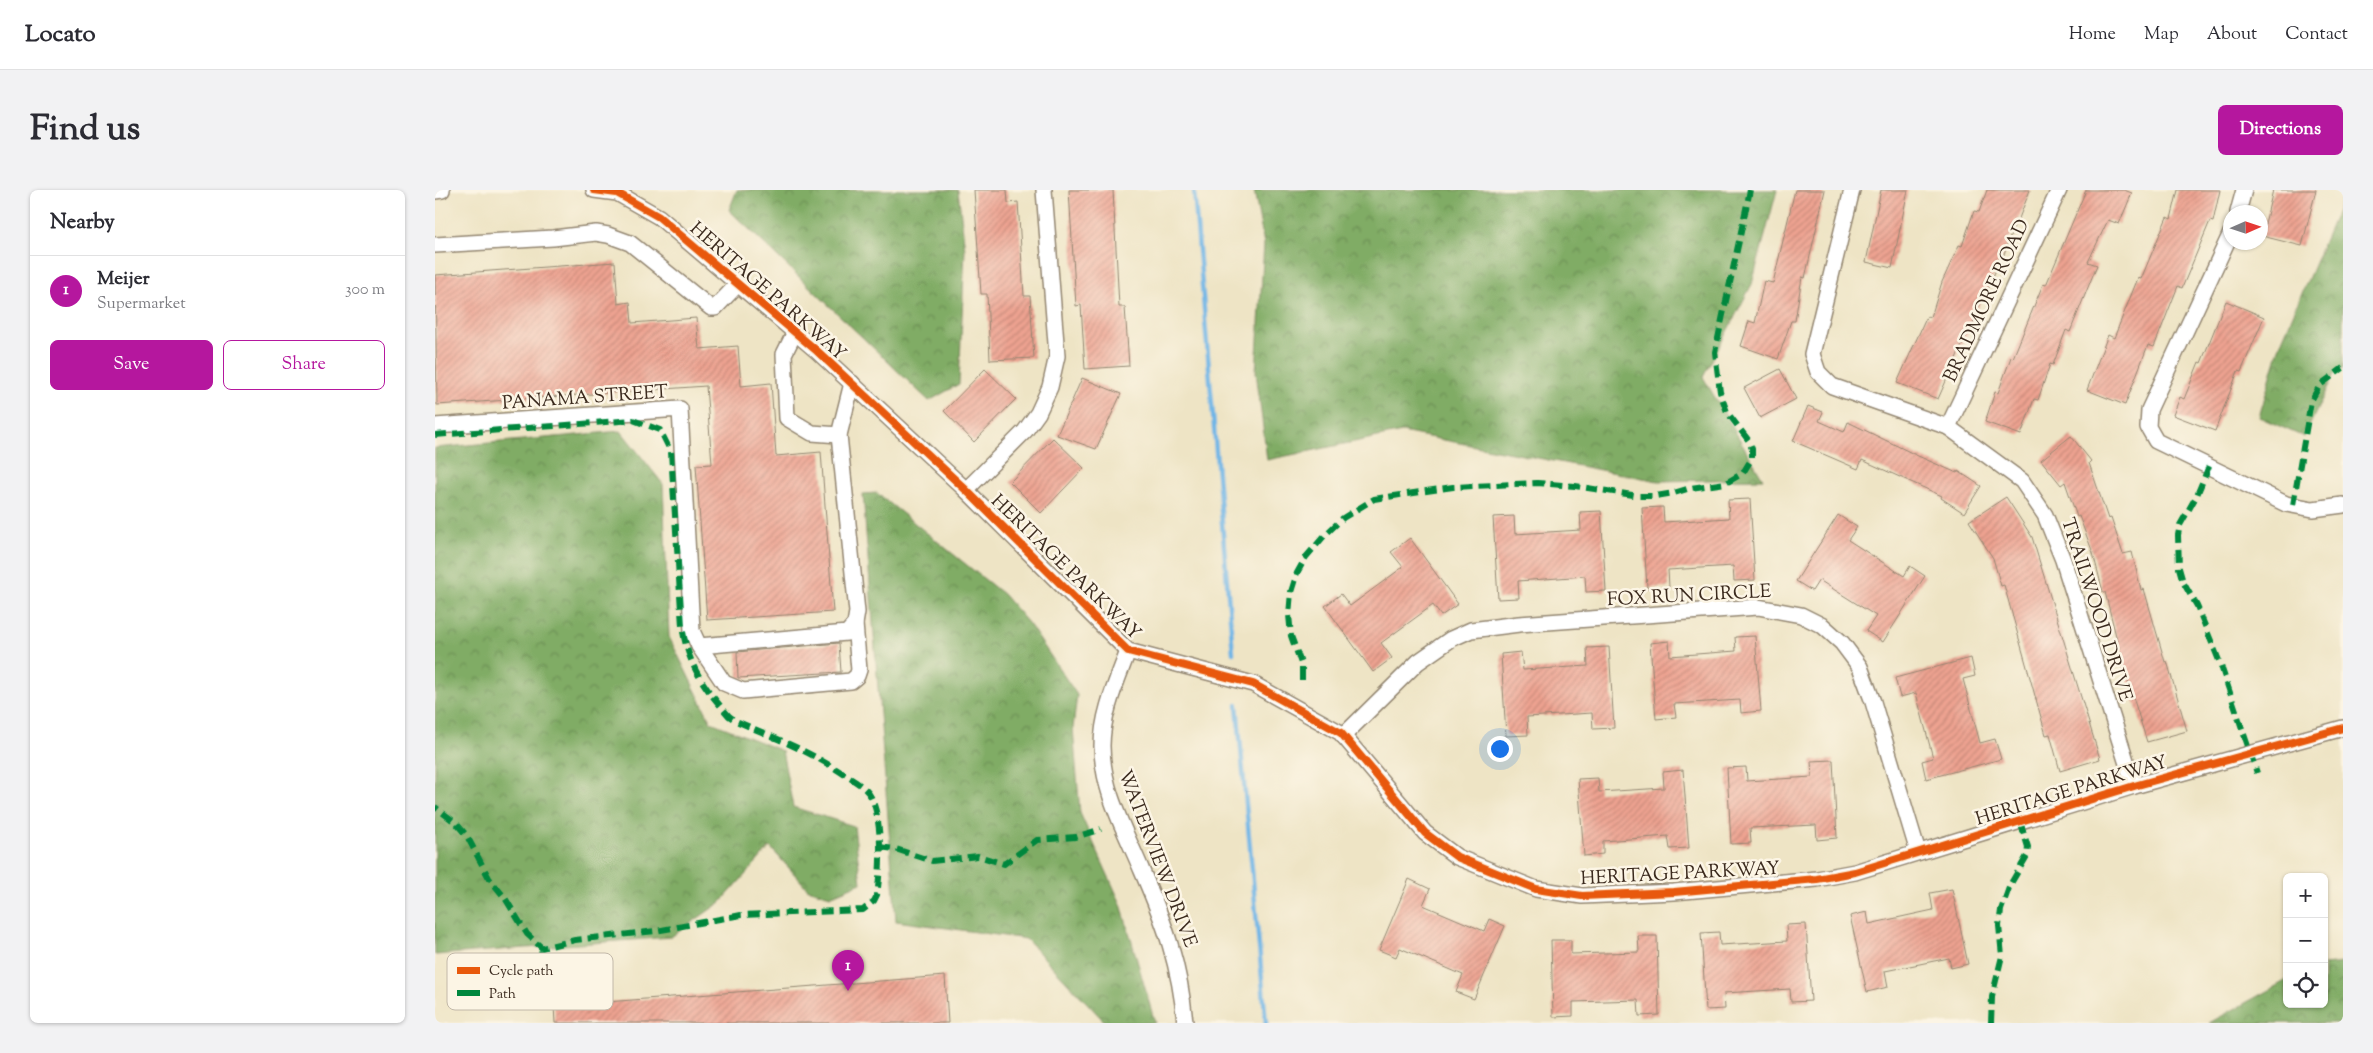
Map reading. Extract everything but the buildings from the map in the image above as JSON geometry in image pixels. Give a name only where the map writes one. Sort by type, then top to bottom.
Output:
[{"type":"street","points":[[435,191],[442,190]]},
{"type":"street","name":"HERITAGE PARKWAY","points":[[593,190],[627,194],[659,217],[795,332],[966,490],[1128,651],[1253,684],[1343,736],[1425,833],[1457,857],[1535,889],[1581,896],[1674,892],[1817,879],[1855,872],[2134,786],[2343,728]]},
{"type":"street","points":[[966,490],[1025,431],[1051,387],[1057,356],[1044,190]]},
{"type":"street","name":"TRAILWOOD DRIVE","points":[[1852,190],[1812,354],[1818,372],[1832,386],[1948,427],[2022,481],[2045,516],[2063,560],[2134,786]]},
{"type":"street","name":"BRADMORE ROAD","points":[[1948,427],[2059,190]]},
{"type":"street","points":[[2240,205],[2244,190]]},
{"type":"street","points":[[435,245],[553,238],[596,233],[630,243],[711,308],[715,308],[738,284]]},
{"type":"street","points":[[2224,250],[2149,410],[2148,427],[2156,441],[2286,504],[2313,509],[2343,505]]},
{"type":"street","points":[[795,332],[784,354],[787,418],[812,433],[839,435]]},
{"type":"street","name":"PANAMA STREET","points":[[435,426],[680,409],[692,631],[699,646],[724,683],[743,691],[851,681],[857,676],[859,670],[855,624],[857,612],[839,435],[852,384]]},
{"type":"street","name":"FOX RUN CIRCLE","points":[[1343,736],[1418,662],[1451,638],[1471,630],[1519,624],[1758,607],[1779,609],[1801,615],[1823,626],[1842,642],[1860,667],[1873,702],[1918,852]]},
{"type":"street","points":[[699,646],[847,633],[855,624]]},
{"type":"street","name":"WATERVIEW DRIVE","points":[[1128,651],[1110,701],[1105,723],[1102,744],[1105,777],[1114,809],[1145,878],[1174,953],[1185,1023]]},
{"type":"green space","points":[[737,190],[958,190],[965,250],[959,384],[929,401],[729,210]]},
{"type":"green space","points":[[1254,190],[1777,190],[1752,284],[1703,377],[1763,479],[1658,481],[1402,432],[1267,460],[1256,371],[1264,244]]},
{"type":"green space","points":[[2343,190],[2343,368],[2335,372],[2304,437],[2259,417],[2280,345],[2340,204]]},
{"type":"green space","points":[[621,431],[663,484],[669,637],[711,722],[782,751],[793,807],[854,826],[861,883],[830,896],[808,889],[770,847],[721,902],[671,937],[435,955],[435,448]]},
{"type":"green space","points":[[877,493],[1003,594],[1029,624],[1077,695],[1073,728],[1080,813],[1121,904],[1155,1023],[1106,1023],[1026,939],[896,921],[863,494]]},
{"type":"green space","points":[[2343,963],[2343,1023],[2209,1023],[2283,982],[2283,1008],[2328,1008],[2328,965]]},
{"type":"waterway","points":[[1194,190],[1233,653]]},
{"type":"waterway","points":[[1237,705],[1266,1023]]},
{"type":"marked path","points":[[1302,680],[1302,666],[1291,636],[1289,615],[1291,592],[1297,573],[1306,557],[1325,535],[1343,518],[1374,499],[1453,487],[1537,483],[1575,486],[1639,496],[1656,496],[1690,488],[1726,483],[1743,473],[1752,458],[1752,449],[1749,441],[1727,412],[1720,392],[1715,352],[1750,190]]},
{"type":"marked path","points":[[2293,505],[2311,401],[2320,385],[2343,368]]},
{"type":"marked path","points":[[435,435],[633,420],[660,430],[671,452],[682,626],[693,664],[704,685],[729,716],[832,766],[869,793],[878,819],[880,859],[877,895],[874,901],[863,910],[741,915],[656,931],[575,940],[542,948],[527,934],[505,898],[489,878],[467,836],[456,823],[435,807]]},
{"type":"marked path","points":[[2209,466],[2197,495],[2180,525],[2178,535],[2179,568],[2183,582],[2197,606],[2220,663],[2257,773]]},
{"type":"marked path","points":[[1991,1023],[1992,997],[2002,956],[1999,926],[2001,910],[2010,885],[2027,856],[2028,847],[2020,821]]},
{"type":"marked path","points":[[879,847],[896,849],[932,861],[978,856],[1004,864],[1037,840],[1076,837],[1101,829]]},
{"type":"marked path","points":[[541,953],[542,948]]},
{"type":"cycle path","points":[[594,190],[617,193],[659,217],[817,351],[966,490],[1128,651],[1253,684],[1341,733],[1425,833],[1457,857],[1536,889],[1582,896],[1674,892],[1817,879],[1855,872],[2134,786],[2343,728]]},
{"type":"place","name":"Meijer","points":[[848,991]]}]
